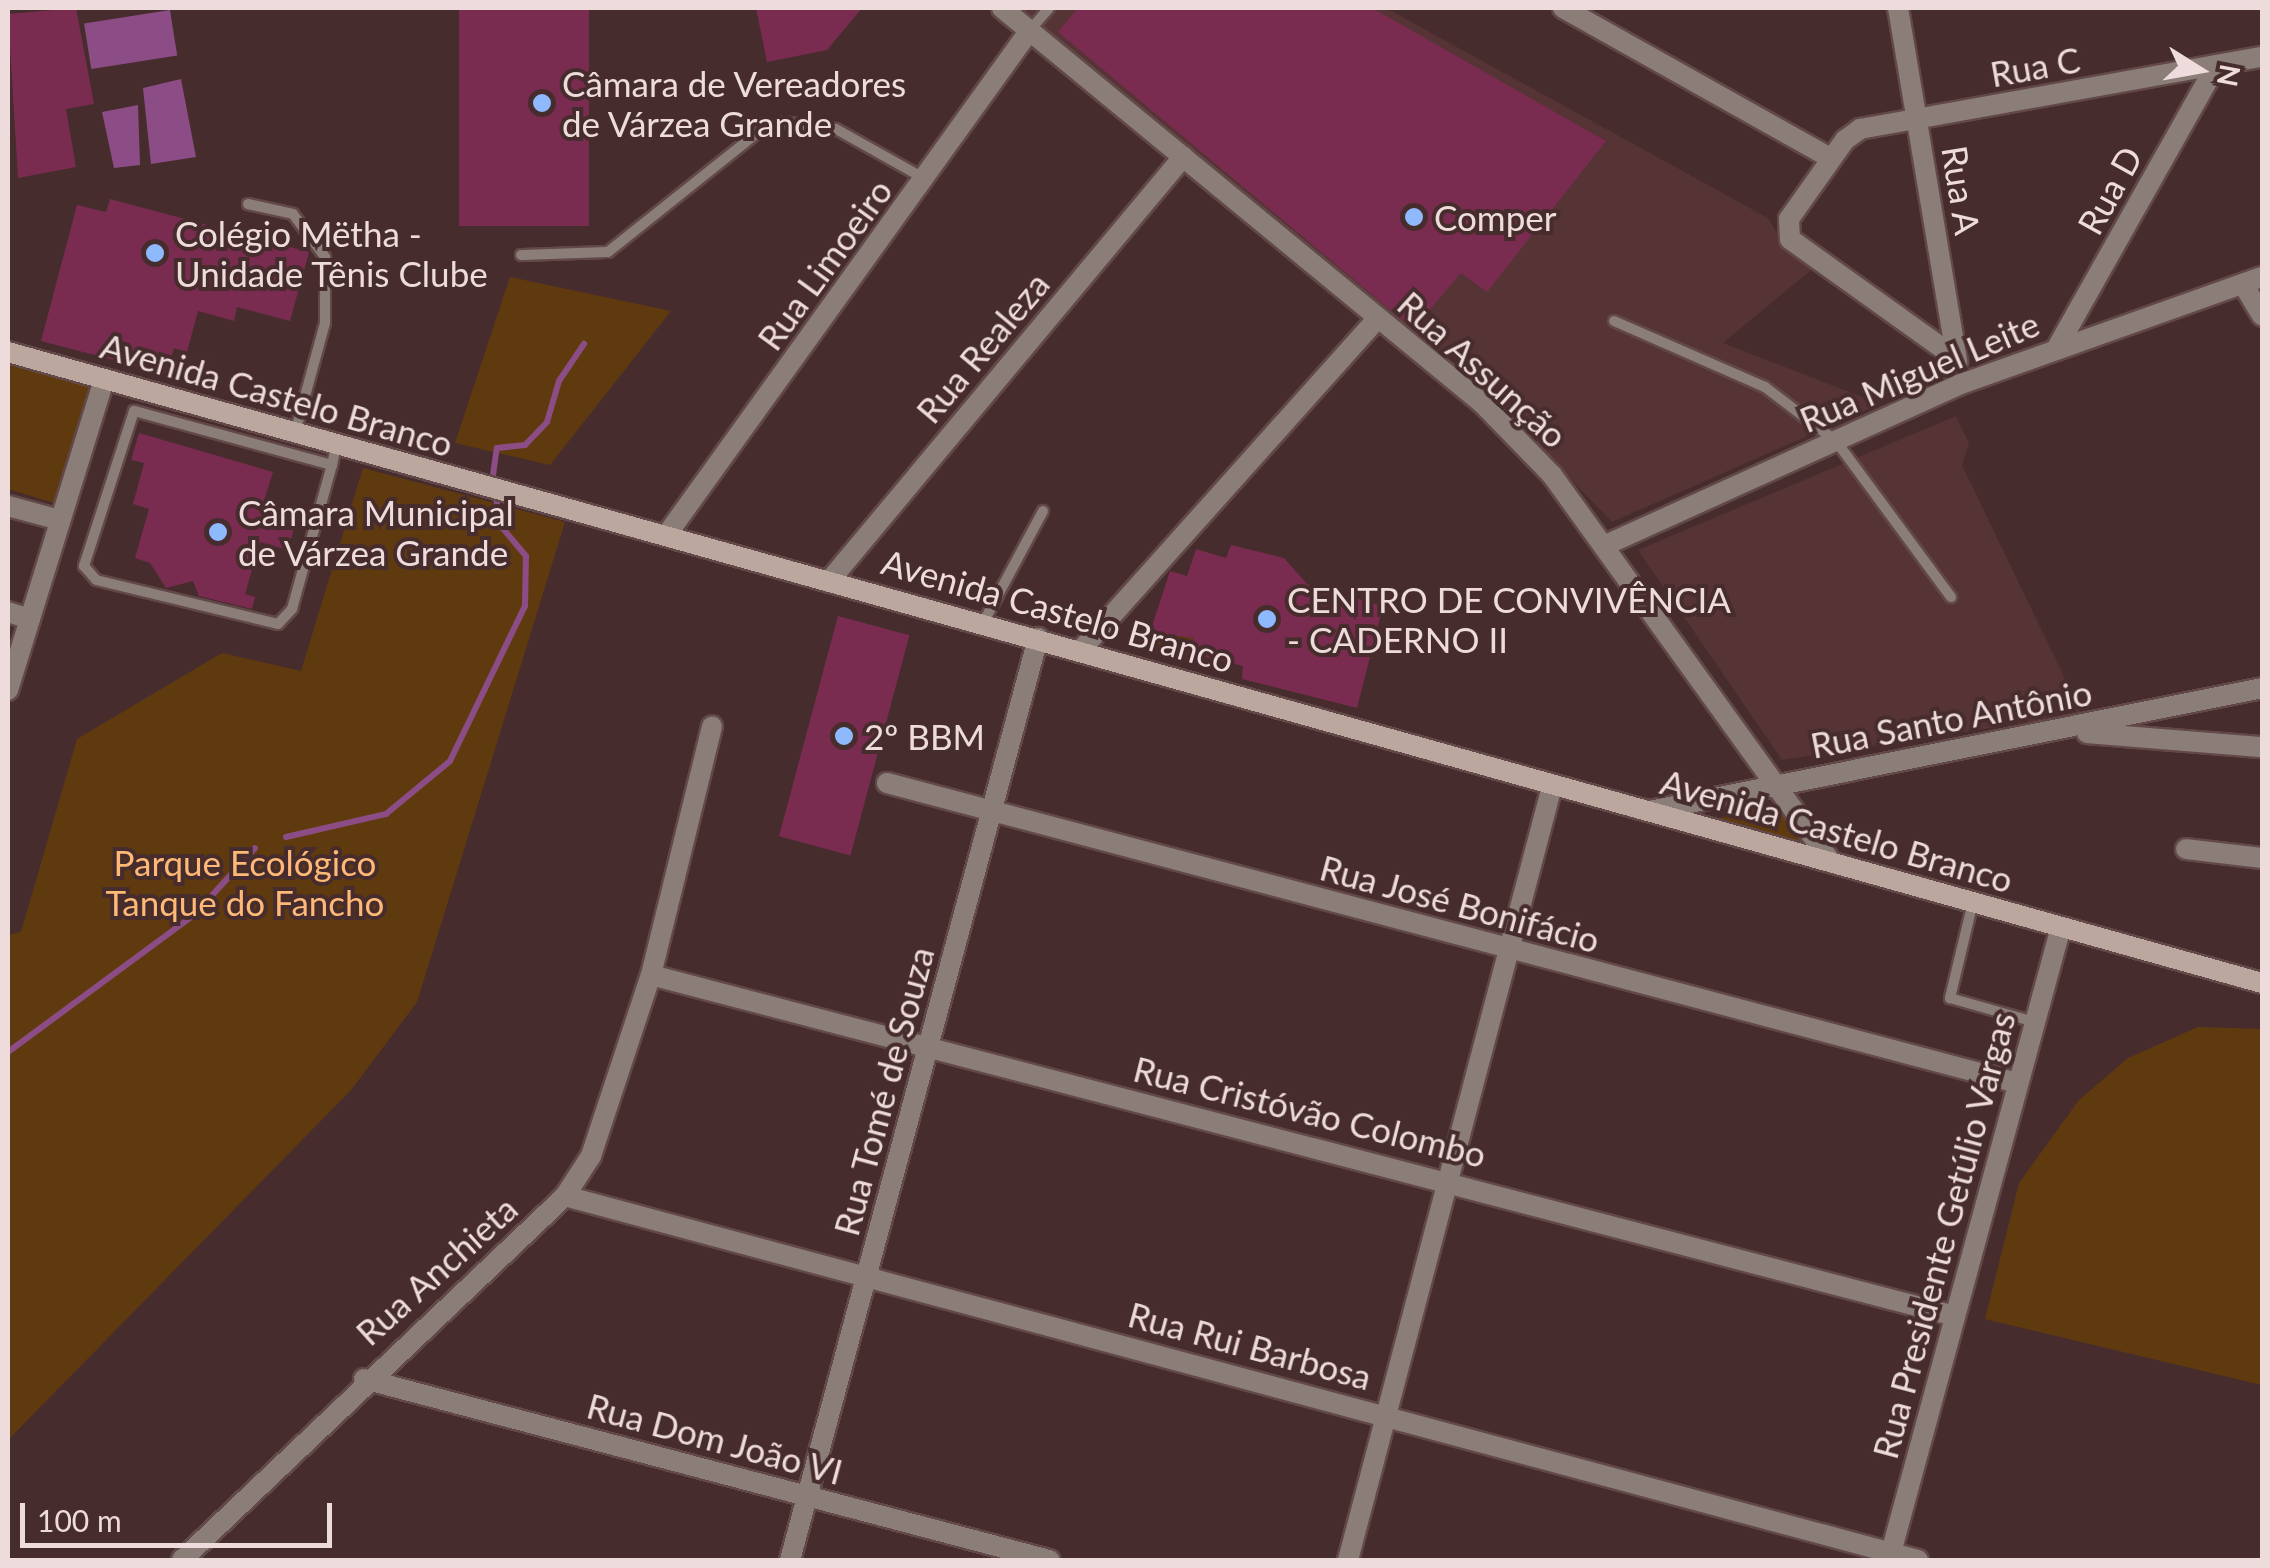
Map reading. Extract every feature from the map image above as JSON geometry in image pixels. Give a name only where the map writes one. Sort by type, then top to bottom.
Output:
[{"type":"street","name":"Rua Assunção","points":[[1002,8],[1482,403],[1608,544],[1831,862]]},
{"type":"street","points":[[1563,8],[1830,158]]},
{"type":"street","name":"Rua A","points":[[1898,8],[1961,384]]},
{"type":"street","name":"Rua Limoeiro","points":[[668,534],[926,180],[1030,30]]},
{"type":"street","name":"Rua C","points":[[1956,358],[1790,240],[1789,219],[1830,158],[1860,130],[2262,57]]},
{"type":"street","name":"Rua D","points":[[2058,346],[2216,66]]},
{"type":"street","name":"Rua Realeza","points":[[832,579],[1183,157]]},
{"type":"street","points":[[2253,280],[2262,316]]},
{"type":"street","name":"Rua Miguel Leite","points":[[1608,544],[1961,384],[2058,346],[2253,280]]},
{"type":"street","points":[[1082,650],[1378,318]]},
{"type":"street","name":"Avenida Castelo Branco","points":[[8,352],[295,434],[334,455],[479,484],[668,534],[2262,983]]},
{"type":"street","points":[[8,690],[104,380]]},
{"type":"street","points":[[8,506],[60,520]]},
{"type":"street","points":[[8,612],[30,619]]},
{"type":"street","name":"Rua Tomé de Souza","points":[[790,1560],[1038,638]]},
{"type":"street","name":"Rua Santo Antônio","points":[[1650,811],[2060,732],[2262,688]]},
{"type":"street","name":"Rua Anchieta","points":[[182,1560],[364,1379],[566,1196],[591,1156],[651,975],[712,726]]},
{"type":"street","points":[[2060,732],[2262,747]]},
{"type":"street","name":"Rua José Bonifácio","points":[[887,784],[2018,1083]]},
{"type":"street","points":[[1348,1560],[1552,786]]},
{"type":"street","points":[[2186,849],[2262,858]]},
{"type":"street","name":"Rua Presidente Getúlio Vargas","points":[[1890,1557],[1950,1315],[2061,927]]},
{"type":"street","name":"Rua Cristóvão Colombo","points":[[651,975],[1451,1180],[1950,1315]]},
{"type":"street","name":"Rua Rui Barbosa","points":[[566,1196],[1386,1415],[1890,1557],[1918,1560]]},
{"type":"street","name":"Rua Dom João VI","points":[[364,1379],[1050,1560]]},
{"type":"lane","points":[[1030,30],[1049,8]]},
{"type":"lane","points":[[521,255],[608,252],[762,129],[783,122],[836,129],[926,180]]},
{"type":"lane","points":[[248,204],[293,214],[326,256],[325,322],[295,434]]},
{"type":"lane","points":[[1614,321],[1742,374],[1836,441],[1951,597]]},
{"type":"lane","points":[[134,411],[334,455],[292,609],[278,624],[96,580],[84,566],[122,424],[134,411]]},
{"type":"lane","points":[[983,623],[1043,511]]},
{"type":"lane","points":[[1973,902],[1950,998],[2035,1022]]},
{"type":"shaded area","points":[[1009,8],[1386,8],[1768,218],[1783,244],[1816,266],[1723,343],[1880,404],[1612,522],[1447,350],[1440,358]]},
{"type":"shaded area","points":[[170,10],[177,55],[91,69],[84,24]]},
{"type":"shaded area","points":[[181,79],[196,157],[151,164],[143,88]]},
{"type":"shaded area","points":[[138,105],[140,165],[114,168],[102,112]]},
{"type":"shaded area","points":[[1956,416],[1969,443],[1962,465],[2082,714],[1782,760],[1638,550]]},
{"type":"green space","points":[[510,277],[671,311],[550,465],[455,443]]},
{"type":"green space","points":[[8,363],[90,387],[54,503],[8,489]]},
{"type":"green space","name":"Parque Ecológico Tanque do Fancho","points":[[363,468],[565,522],[417,1002],[351,1090],[8,1440],[8,935],[21,932],[77,739],[222,653],[301,671]]},
{"type":"green space","points":[[1141,626],[1193,638],[1187,660],[1136,648]]},
{"type":"green space","points":[[1774,803],[1805,844],[1713,820]]},
{"type":"green space","points":[[2198,1027],[2262,1029],[2262,1385],[1985,1319],[2019,1183],[2079,1100],[2128,1058]]},
{"type":"building","points":[[76,8],[94,104],[66,109],[76,167],[18,178],[8,14]]},
{"type":"building","name":"Câmara de Vereadores de Várzea Grande","points":[[459,8],[589,8],[589,226],[459,226]]},
{"type":"building","points":[[756,8],[862,8],[827,50],[767,62]]},
{"type":"building","name":"Comper","points":[[1078,8],[1372,8],[1606,141],[1487,292],[1461,273],[1413,329],[1058,32]]},
{"type":"building","points":[[110,199],[309,252],[290,321],[237,307],[234,321],[198,311],[187,352],[174,348],[167,374],[41,341],[77,205],[106,212]]},
{"type":"building","name":"Câmara Municipal de Várzea Grande","points":[[139,433],[273,472],[262,507],[297,517],[288,550],[260,542],[245,594],[255,597],[252,609],[199,596],[193,581],[166,588],[150,563],[135,558],[149,509],[133,504],[144,463],[131,460]]},
{"type":"building","name":"CENTRO DE CONVIVÊNCIA - CADERNO II","points":[[1231,545],[1284,558],[1307,584],[1383,606],[1357,708],[1242,679],[1243,666],[1189,653],[1193,638],[1150,632],[1170,571],[1187,576],[1196,549],[1226,558]]},
{"type":"building","name":"2º BBM","points":[[838,616],[909,635],[850,855],[779,836]]},
{"type":"waterway","points":[[492,482],[497,448],[525,445],[547,422],[559,381],[584,344]]},
{"type":"waterway","points":[[286,837],[386,814],[450,761],[525,606],[526,556],[502,527],[495,494]]},
{"type":"waterway","points":[[8,1052],[195,914],[255,848]]},
{"type":"place","name":"Câmara de Vereadores de Várzea Grande","points":[[542,103]]},
{"type":"place","name":"Comper","points":[[1414,217]]},
{"type":"place","name":"Colégio Mëtha - Unidade Tênis Clube","points":[[155,253]]},
{"type":"place","name":"Câmara Municipal de Várzea Grande","points":[[218,532]]},
{"type":"place","name":"CENTRO DE CONVIVÊNCIA - CADERNO II","points":[[1267,619]]},
{"type":"place","name":"2º BBM","points":[[844,736]]}]
